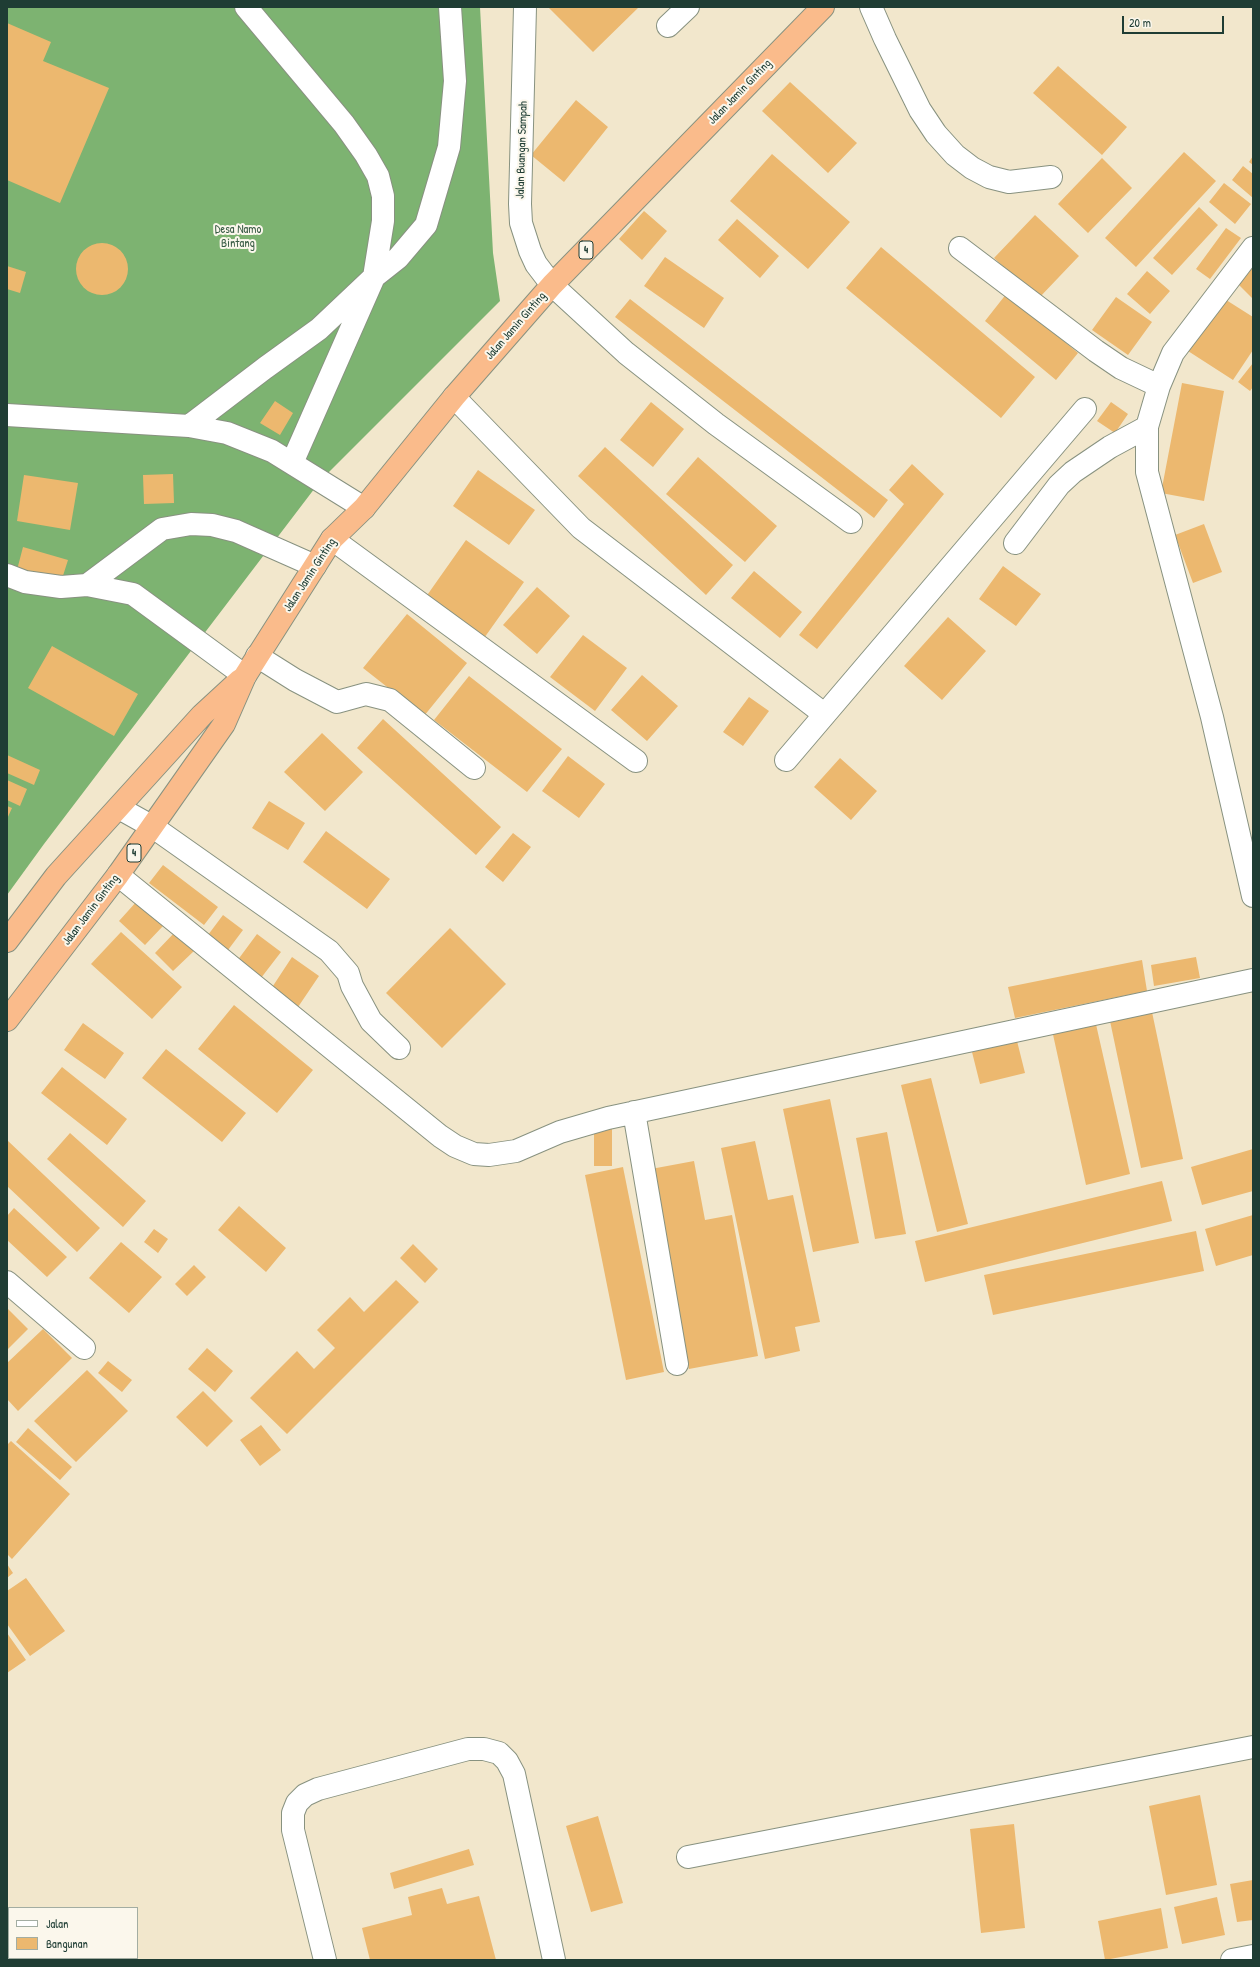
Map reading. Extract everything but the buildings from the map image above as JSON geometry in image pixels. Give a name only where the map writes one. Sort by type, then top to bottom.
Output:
[{"type":"highway","name":"Jalan Jamin Ginting","points":[[7,1020],[153,827],[224,724],[245,676],[332,539],[364,508],[454,397],[552,285],[823,7]]},
{"type":"highway","name":"Jalan Jamin Ginting","points":[[7,941],[56,876],[202,715],[245,676]]},
{"type":"street","points":[[246,7],[344,124],[366,155],[378,176],[383,196],[383,221],[374,277],[292,463]]},
{"type":"street","points":[[190,426],[265,368],[319,329],[374,277],[398,258],[426,225],[449,147],[455,81],[450,7]]},
{"type":"street","name":"Jalan Buangan Sampah","points":[[525,7],[521,222],[530,251],[536,264],[552,285],[638,362],[716,424],[851,522]]},
{"type":"street","points":[[668,26],[688,7]]},
{"type":"street","points":[[871,7],[920,110],[936,134],[955,154],[972,168],[989,177],[1009,182],[1051,177]]},
{"type":"street","points":[[960,248],[1096,351],[1121,368],[1159,386]]},
{"type":"street","points":[[1252,886],[1212,717],[1147,472],[1147,427],[1159,386],[1173,353],[1253,248]]},
{"type":"street","points":[[454,397],[581,528],[824,714]]},
{"type":"street","points":[[786,760],[1085,409]]},
{"type":"street","points":[[7,415],[190,426],[227,433],[251,442],[292,463],[364,508]]},
{"type":"street","points":[[1015,543],[1059,485],[1073,472],[1110,446],[1147,427]]},
{"type":"street","points":[[87,585],[162,529],[191,524],[212,525],[236,531],[314,566]]},
{"type":"street","points":[[332,539],[636,761]]},
{"type":"street","points":[[7,575],[25,582],[61,587],[87,585],[133,594],[245,676]]},
{"type":"street","points":[[257,656],[295,680],[337,702],[366,694],[390,700],[474,768]]},
{"type":"street","points":[[119,808],[153,827],[329,951],[348,973],[352,986],[371,1021],[399,1048]]},
{"type":"street","points":[[118,874],[440,1136],[455,1146],[474,1154],[504,1154],[516,1152],[560,1132],[634,1112],[1253,980]]},
{"type":"street","points":[[634,1112],[677,1364]]},
{"type":"street","points":[[7,1282],[84,1348]]},
{"type":"street","points":[[688,1858],[1253,1747]]},
{"type":"street","points":[[325,1960],[293,1830],[293,1813],[297,1803],[305,1795],[318,1789],[468,1749],[484,1749],[499,1753],[507,1762],[514,1774],[554,1960]]},
{"type":"street","points":[[1232,1960],[1253,1956]]},
{"type":"green space","name":"Desa Namo Bintang","points":[[7,7],[480,7],[493,253],[500,301],[321,480],[44,844],[7,895]]}]
